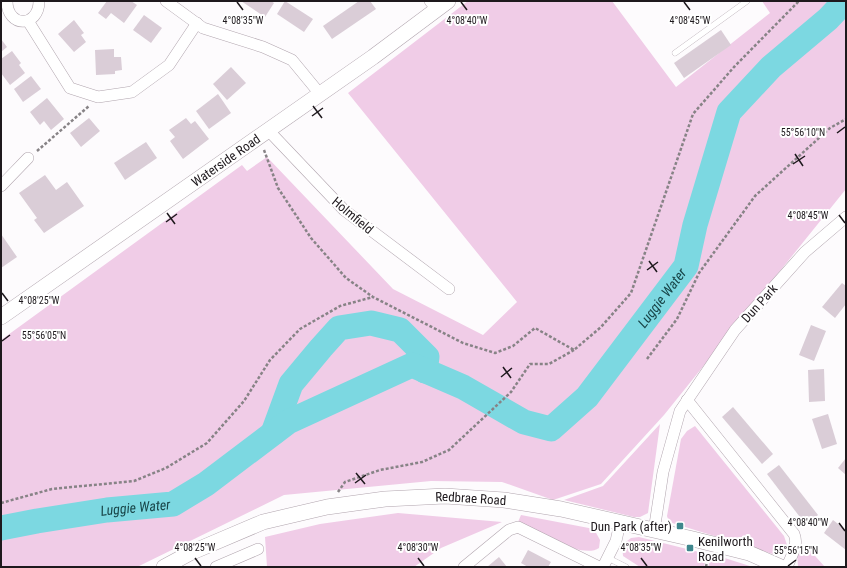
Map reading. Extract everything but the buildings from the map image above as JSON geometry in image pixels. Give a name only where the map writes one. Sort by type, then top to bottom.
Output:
[{"type":"street","points":[[7,1],[8,13],[14,19],[28,21],[33,18],[39,9],[39,1]]},
{"type":"street","points":[[166,1],[203,28],[262,47],[292,60],[320,94]]},
{"type":"street","name":"Waterside Road","points":[[1,317],[320,94],[439,4]]},
{"type":"street","points":[[28,21],[70,88],[98,97],[132,92],[169,65],[197,23]]},
{"type":"street","name":"Holmfield","points":[[264,133],[344,210],[449,289]]},
{"type":"street","points":[[1,186],[28,158]]},
{"type":"street","name":"Dun Park","points":[[654,531],[663,472],[680,411],[735,330],[805,252],[846,217]]},
{"type":"street","points":[[687,400],[794,534],[796,545],[787,567]]},
{"type":"street","name":"Redbrae Road","points":[[164,567],[190,553],[263,522],[327,507],[385,499],[445,496],[504,500],[561,509],[749,553],[781,567]]},
{"type":"street","points":[[606,562],[616,541],[620,523]]},
{"type":"street","points":[[464,567],[509,530],[518,527],[599,567]]},
{"type":"street","points":[[216,567],[258,549]]},
{"type":"lane","points":[[675,54],[747,1]]},
{"type":"lane","points":[[606,562],[626,567]]},
{"type":"path","points":[[327,507],[345,482],[380,470],[422,462],[449,450],[511,392],[530,364],[549,364],[574,350],[601,327],[631,293],[693,114],[734,67],[799,1]]},
{"type":"path","points":[[28,158],[98,97]]},
{"type":"path","points":[[647,358],[677,319],[699,273],[755,196],[830,128],[846,119]]},
{"type":"path","points":[[264,133],[278,188],[311,238],[346,278],[373,297],[463,343],[495,353],[513,346],[535,328],[574,350]]},
{"type":"path","points":[[1,503],[52,488],[134,481],[166,468],[207,443],[244,401],[270,360],[300,329],[340,306],[373,297]]},
{"type":"shaded area","points":[[468,1],[612,1],[676,87],[770,13],[762,1],[846,1],[846,189],[664,415],[601,484],[553,500],[502,482],[431,481],[284,495],[137,567],[1,567],[1,340],[242,165],[247,171],[267,157],[393,289],[483,335],[517,302],[348,93]]},
{"type":"shaded area","points":[[660,424],[648,513],[640,517],[634,517],[564,500],[603,486]]},
{"type":"shaded area","points":[[695,426],[784,536],[787,545],[785,552],[776,555],[669,522],[667,516],[681,439],[687,431]]},
{"type":"shaded area","points":[[398,513],[502,522],[441,548],[414,567],[267,567],[265,537],[320,524]]},
{"type":"shaded area","points":[[521,515],[594,529],[600,540],[599,548],[591,551],[582,550],[559,543],[518,522]]},
{"type":"shaded area","points":[[639,537],[707,554],[704,567],[640,567],[623,556],[622,545],[631,538]]},
{"type":"shaded area","points":[[807,547],[825,567],[798,567],[797,552]]},
{"type":"shaded area","points":[[712,554],[753,567],[708,567]]},
{"type":"waterway","name":"Luggie Water","points":[[1,528],[107,510],[173,504],[206,484],[288,422],[412,365],[463,387],[524,422],[551,429],[587,397],[686,266],[695,225],[729,112],[771,67],[828,19],[845,1]]},
{"type":"waterway","name":"Luggie Water","points":[[273,433],[291,384],[339,328],[371,323],[400,330],[427,357],[425,371]]},
{"type":"place","name":"Dun Park (after)","points":[[680,526]]},
{"type":"place","name":"Kenilworth Road","points":[[690,548]]}]
